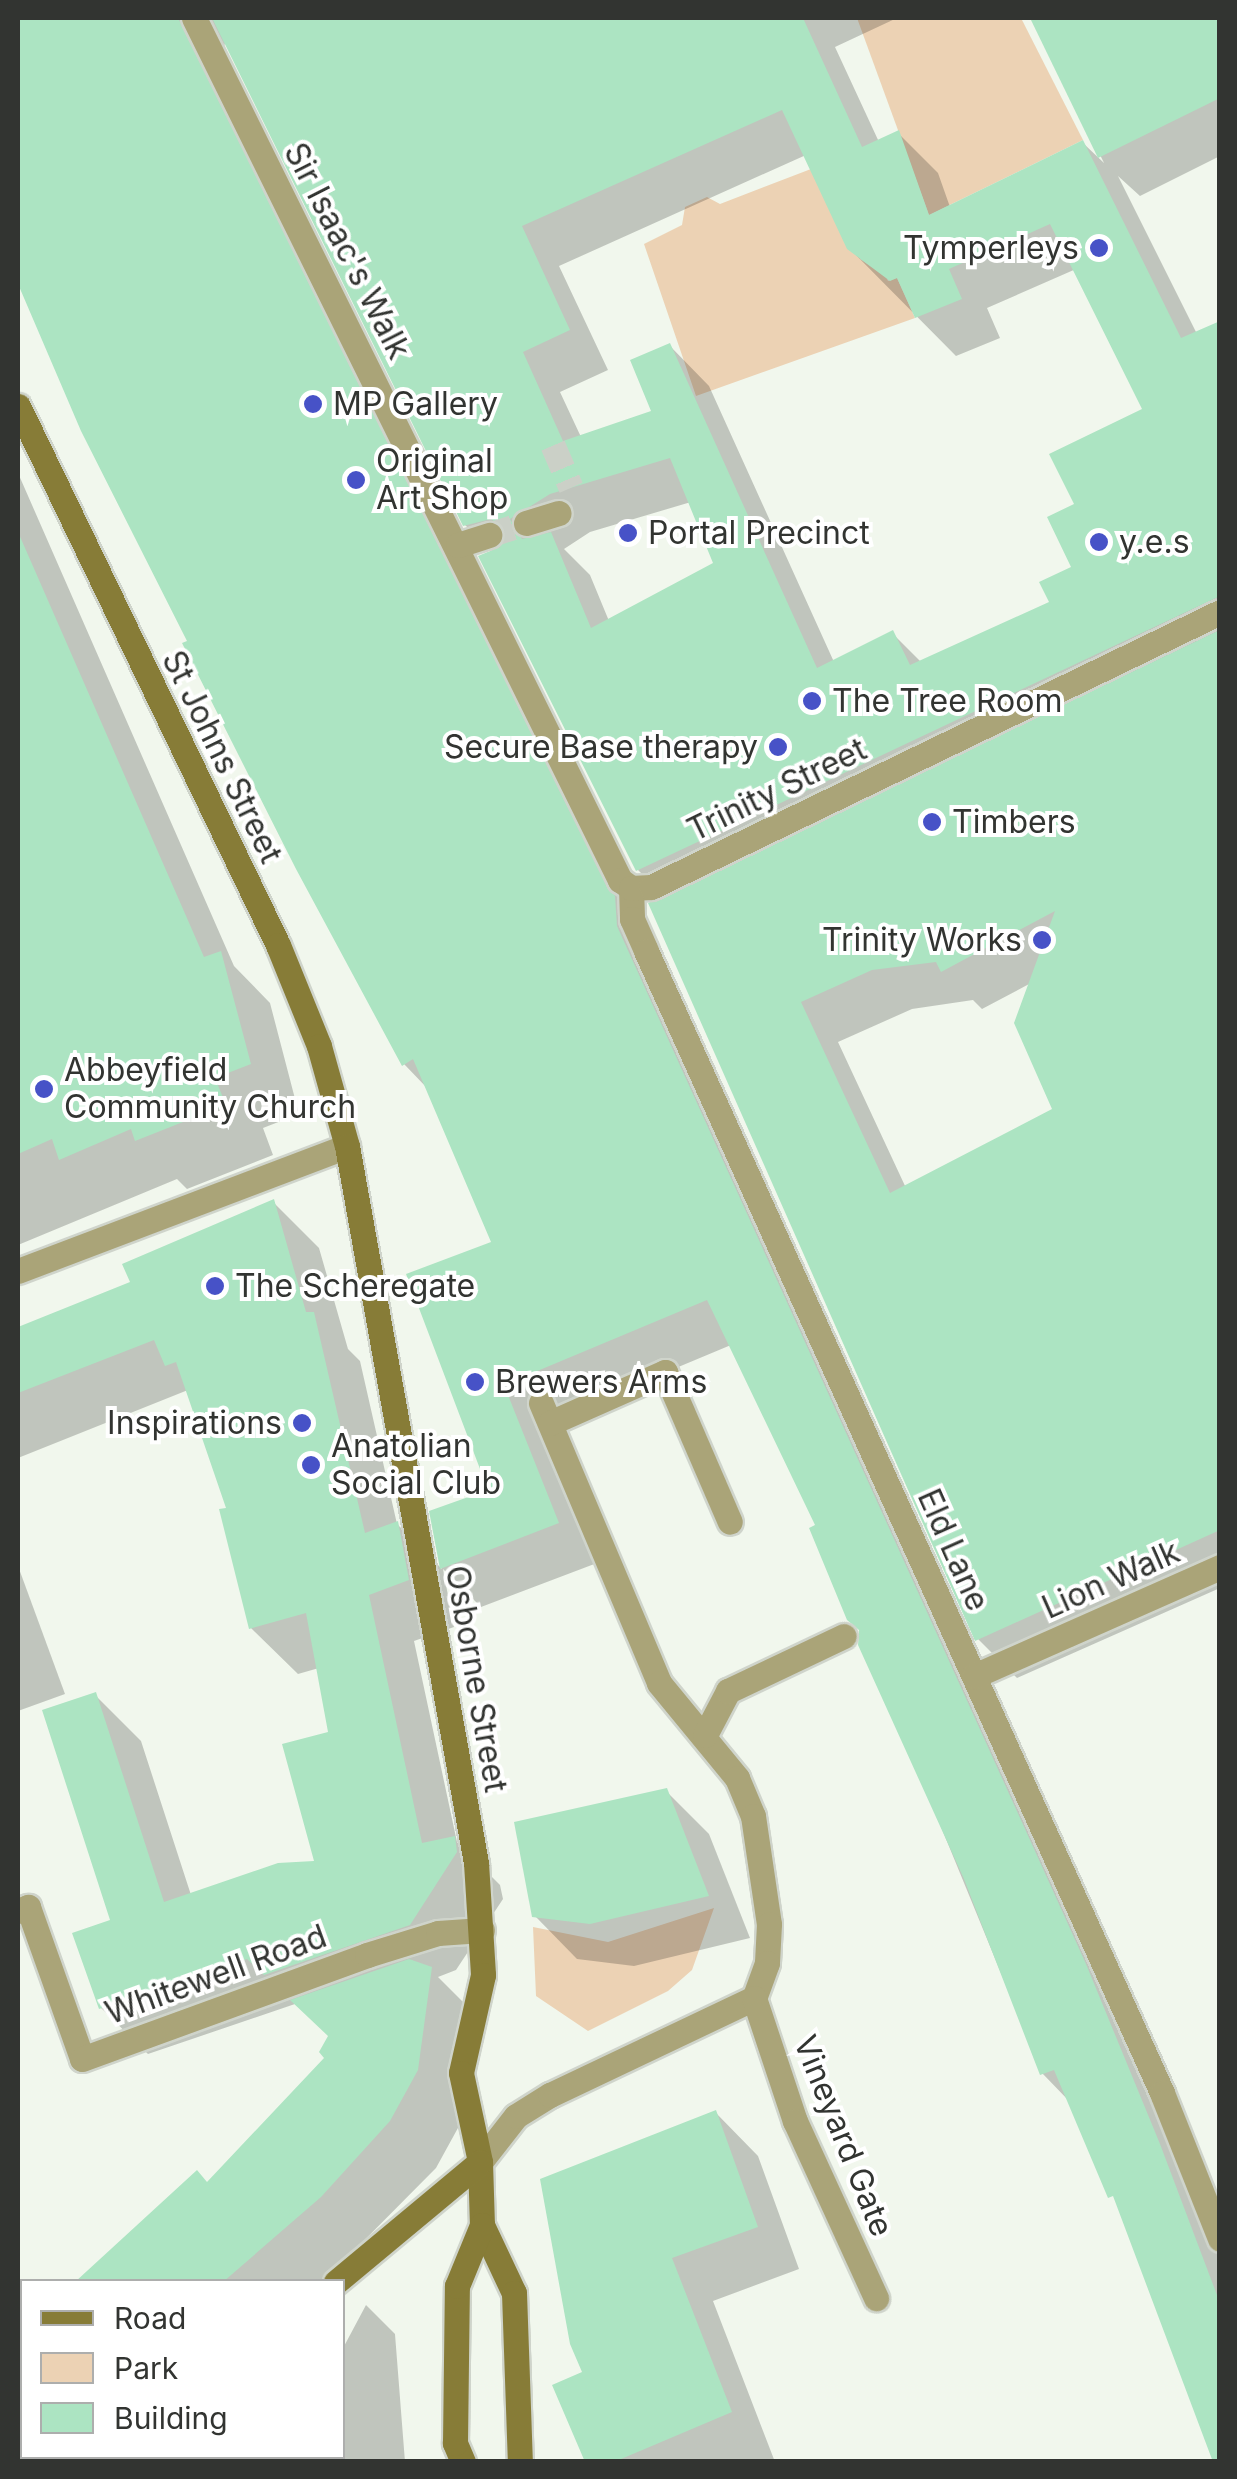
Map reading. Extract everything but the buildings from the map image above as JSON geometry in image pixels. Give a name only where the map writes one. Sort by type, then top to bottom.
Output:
[{"type":"street","name":"Sir Isaac's Walk","points":[[194,18],[620,880],[631,888]]},
{"type":"street","name":"St Johns Street","points":[[18,406],[278,945],[319,1046],[347,1146]]},
{"type":"street","points":[[526,524],[558,513]]},
{"type":"street","points":[[458,546],[489,535]]},
{"type":"street","name":"Trinity Street","points":[[631,888],[650,887],[1220,612]]},
{"type":"street","name":"Eld Lane","points":[[631,888],[632,919],[1162,2092],[1220,2239]]},
{"type":"street","points":[[18,1271],[347,1146]]},
{"type":"street","name":"Osborne Street","points":[[347,1146],[476,1863],[483,1975],[461,2074],[480,2162],[482,2224],[514,2293],[520,2462]]},
{"type":"street","points":[[340,2279],[480,2162],[516,2116],[550,2095],[754,1998],[768,1963],[770,1924],[754,1816],[737,1778],[659,1682],[546,1413],[664,1372],[730,1522]]},
{"type":"street","name":"Lion Walk","points":[[974,1676],[1220,1567]]},
{"type":"street","points":[[705,1735],[728,1691],[844,1636]]},
{"type":"street","name":"Whitewell Road","points":[[18,1911],[28,1907],[82,2059],[352,1959],[438,1933],[482,1930]]},
{"type":"street","name":"Vineyard Gate","points":[[754,1998],[795,2121],[876,2298]]},
{"type":"street","name":"Osborne Street","points":[[462,2462],[455,2443],[457,2286],[482,2224]]},
{"type":"green space","points":[[857,18],[1021,18],[1083,140],[929,215]]},
{"type":"green space","points":[[811,169],[861,245],[860,259],[872,267],[881,265],[888,281],[897,278],[915,318],[696,396],[644,244],[682,225],[685,207],[707,197],[720,204]]},
{"type":"green space","points":[[714,1908],[692,1970],[668,1991],[588,2031],[536,1996],[533,1927],[608,1942]]},
{"type":"tunnel","points":[[553,445],[571,487]]},
{"type":"tunnel","points":[[489,535],[526,523]]},
{"type":"place","name":"Tymperleys","points":[[1099,248]]},
{"type":"place","name":"MP Gallery","points":[[313,404]]},
{"type":"place","name":"Original Art Shop","points":[[356,480]]},
{"type":"place","name":"Portal Precinct","points":[[628,533]]},
{"type":"place","name":"y.e.s","points":[[1099,542]]},
{"type":"place","name":"The Tree Room","points":[[812,701]]},
{"type":"place","name":"Secure Base therapy","points":[[778,747]]},
{"type":"place","name":"Timbers","points":[[932,822]]},
{"type":"place","name":"Trinity Works","points":[[1042,940]]},
{"type":"place","name":"Abbeyfield Community Church","points":[[44,1089]]},
{"type":"place","name":"The Scheregate","points":[[215,1286]]},
{"type":"place","name":"Brewers Arms","points":[[475,1382]]},
{"type":"place","name":"Inspirations","points":[[302,1423]]},
{"type":"place","name":"Anatolian Social Club","points":[[311,1465]]}]
